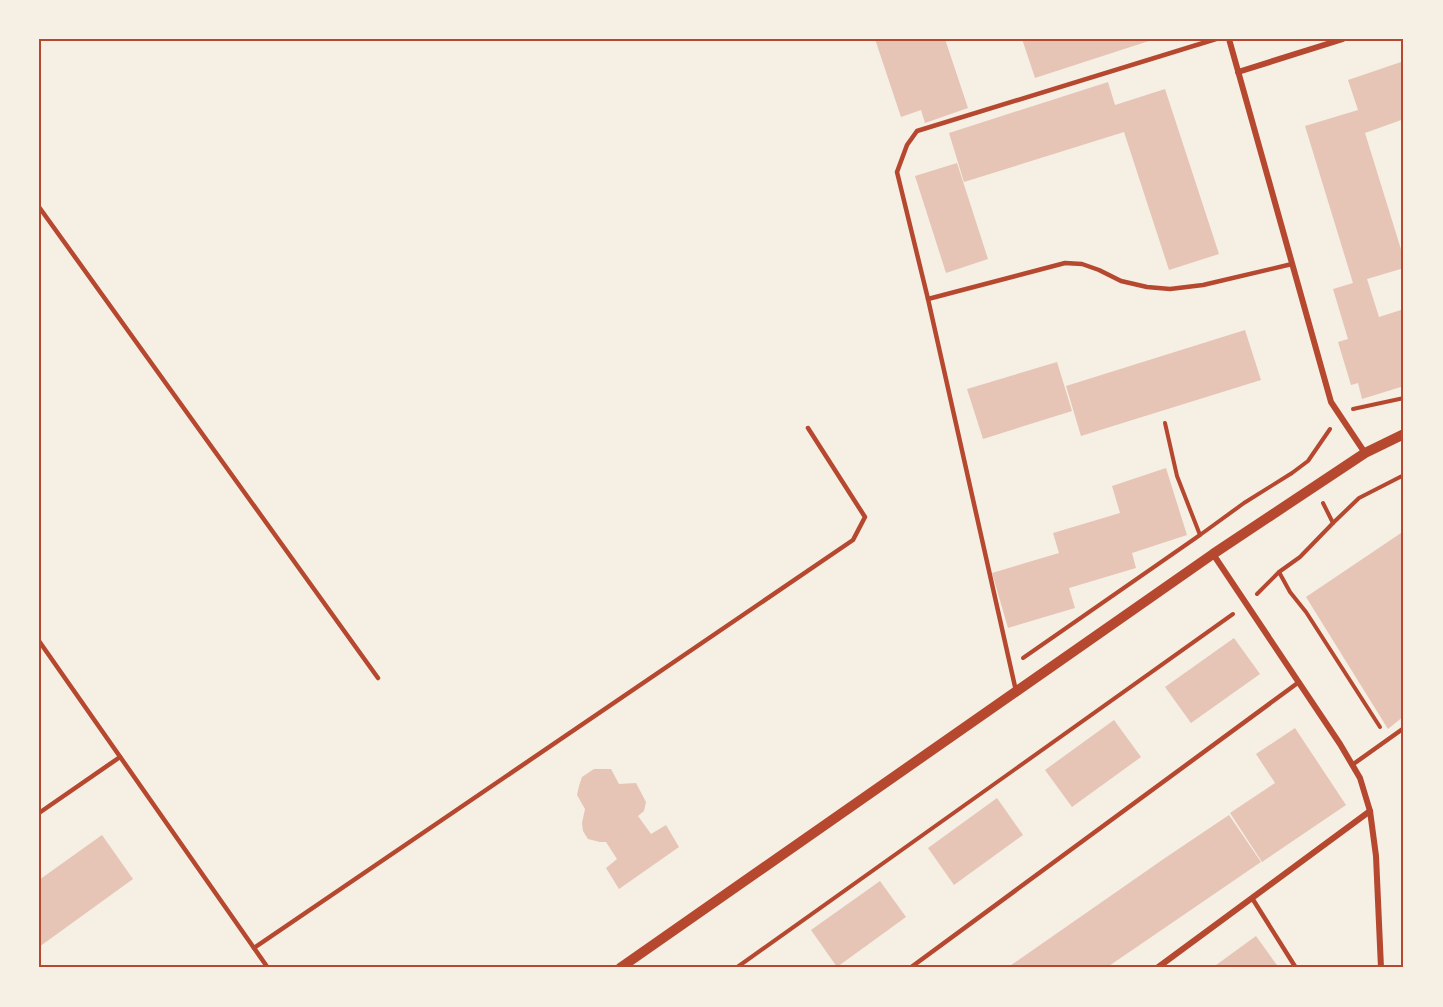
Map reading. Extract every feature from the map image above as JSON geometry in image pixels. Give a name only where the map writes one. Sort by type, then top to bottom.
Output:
[{"type":"street","points":[[1229,39],[1331,402],[1365,453]]},
{"type":"street","points":[[1238,72],[1343,39]]},
{"type":"street","points":[[620,968],[1214,554],[1365,453],[1404,434]]},
{"type":"street","points":[[1214,554],[1340,744],[1360,778],[1370,811],[1376,856],[1381,968]]},
{"type":"street","points":[[1157,968],[1370,811]]},
{"type":"lane","points":[[1016,692],[928,299],[897,172],[907,145],[917,131],[1216,39]]},
{"type":"lane","points":[[39,207],[378,678]]},
{"type":"lane","points":[[928,299],[1065,263],[1082,264],[1121,281],[1170,289],[1203,285],[1292,264]]},
{"type":"lane","points":[[254,948],[854,540],[865,517],[808,428]]},
{"type":"lane","points":[[39,641],[268,968]]},
{"type":"lane","points":[[910,968],[1299,682]]},
{"type":"lane","points":[[1352,765],[1404,728]]},
{"type":"lane","points":[[39,813],[120,757]]},
{"type":"lane","points":[[1252,898],[1296,968]]},
{"type":"path","points":[[1011,667],[1244,503],[1308,461],[1327,434],[1338,412],[1404,398]]},
{"type":"path","points":[[1165,423],[1178,476],[1200,535]]},
{"type":"path","points":[[1300,467],[1315,486],[1334,523]]},
{"type":"path","points":[[736,968],[1246,604],[1279,572],[1300,557],[1359,498],[1404,475]]},
{"type":"path","points":[[1279,572],[1388,740]]},
{"type":"building","points":[[875,39],[945,39],[968,108],[925,123],[921,110],[901,117]]},
{"type":"building","points":[[1022,39],[1155,39],[1035,78]]},
{"type":"building","points":[[1404,61],[1404,119],[1365,133],[1404,259],[1404,268],[1367,279],[1379,317],[1404,309],[1404,386],[1362,399],[1358,383],[1351,385],[1338,342],[1348,339],[1333,289],[1353,283],[1305,126],[1358,110],[1348,80]]},
{"type":"building","points":[[1108,82],[1115,105],[1165,89],[1219,254],[1169,270],[1124,132],[964,182],[949,133]]},
{"type":"building","points":[[957,163],[988,259],[946,273],[915,176]]},
{"type":"building","points":[[1245,330],[1261,380],[1081,436],[1066,386]]},
{"type":"building","points":[[1057,362],[1072,411],[983,439],[967,389]]},
{"type":"building","points":[[1166,468],[1187,535],[1132,553],[1136,568],[1069,588],[1075,608],[1008,628],[992,573],[1059,553],[1053,533],[1120,513],[1112,486]]},
{"type":"building","points":[[1404,531],[1404,716],[1388,729],[1306,597]]},
{"type":"building","points":[[1234,638],[1260,674],[1191,723],[1165,687]]},
{"type":"building","points":[[1114,720],[1141,757],[1072,807],[1045,770]]},
{"type":"building","points":[[1295,728],[1346,805],[1262,862],[1230,813],[1275,783],[1256,754]]},
{"type":"building","points":[[594,769],[611,769],[619,784],[636,783],[646,802],[644,811],[638,816],[651,834],[666,825],[679,847],[619,889],[606,868],[617,859],[606,842],[588,839],[583,831],[585,809],[577,795],[582,777]]},
{"type":"building","points":[[997,798],[1023,835],[954,885],[928,848]]},
{"type":"building","points":[[1229,815],[1261,862],[1106,968],[1007,968],[1165,858]]},
{"type":"building","points":[[102,835],[133,879],[39,947],[39,880]]},
{"type":"building","points":[[880,881],[906,917],[837,967],[811,930]]},
{"type":"building","points":[[1256,936],[1279,968],[1212,968]]}]
